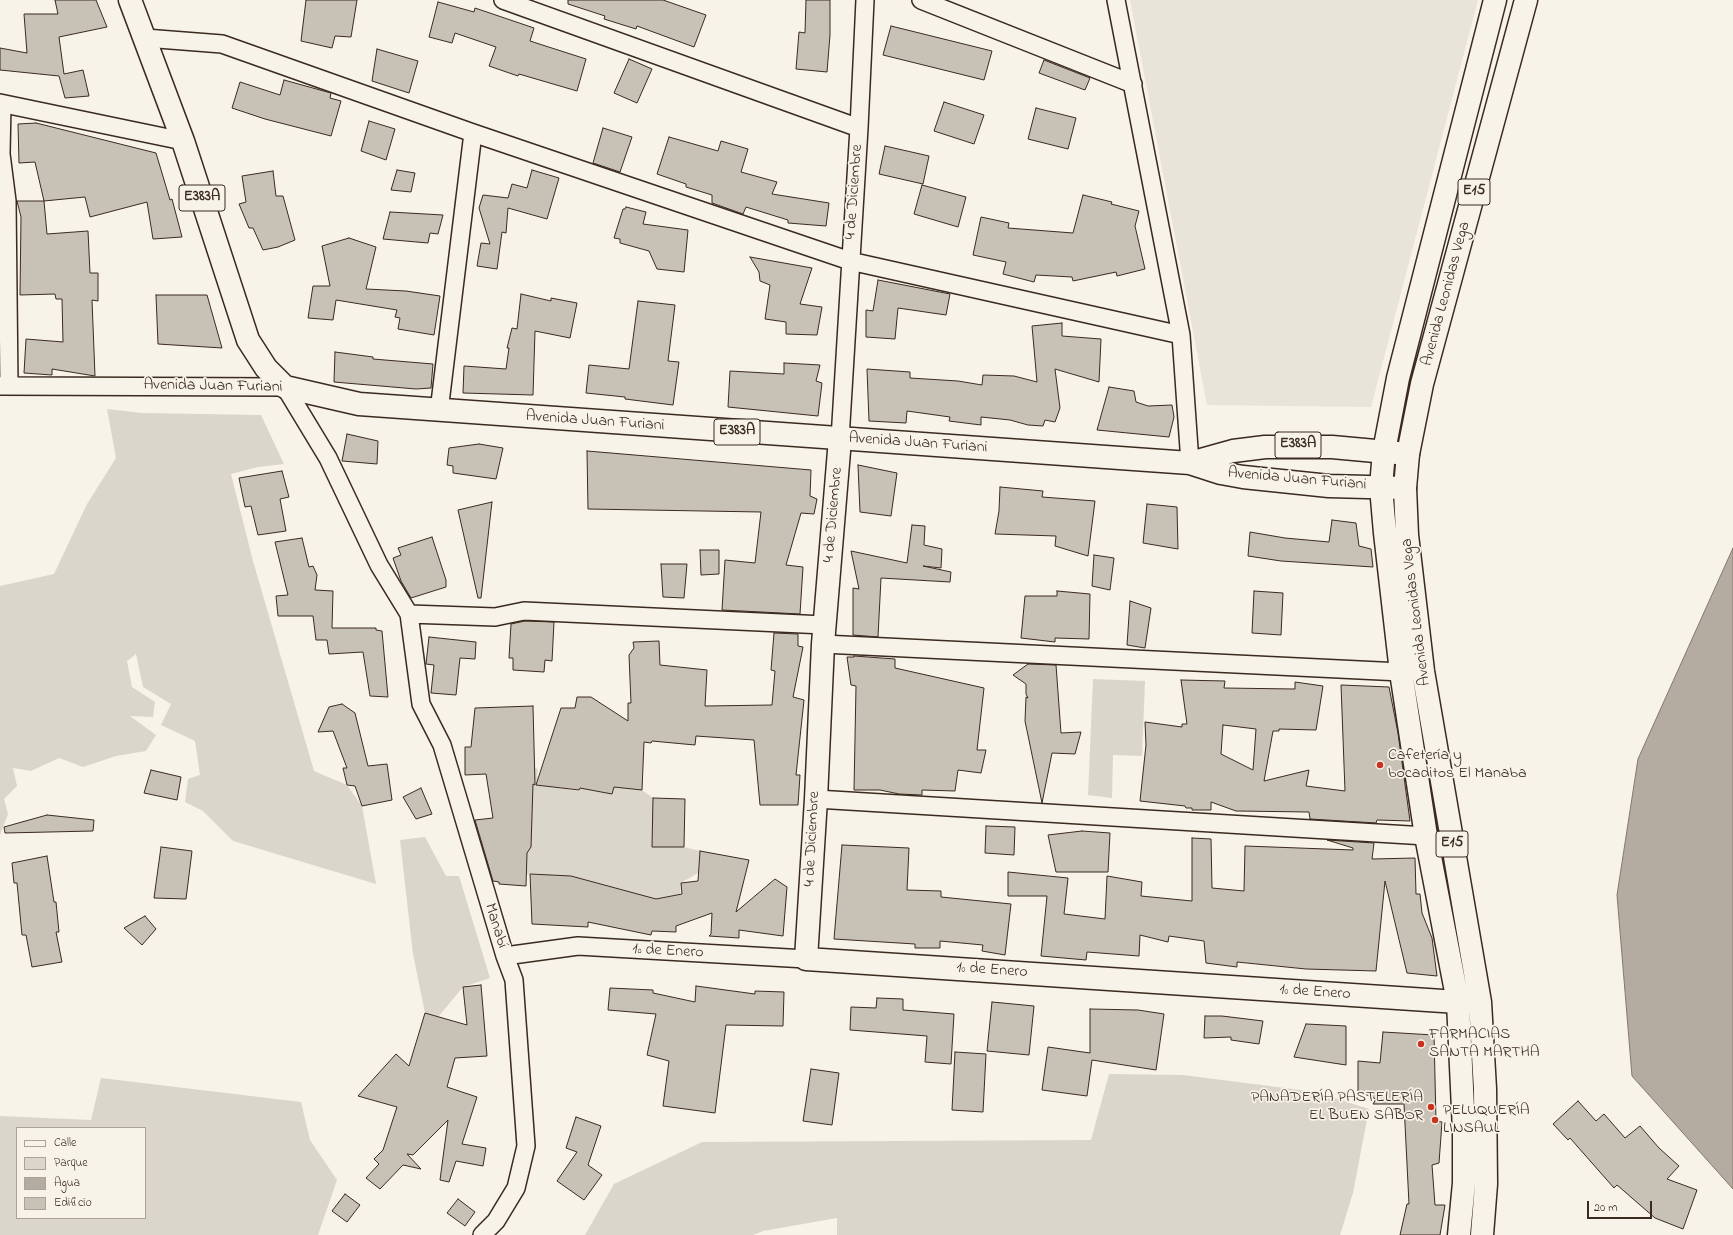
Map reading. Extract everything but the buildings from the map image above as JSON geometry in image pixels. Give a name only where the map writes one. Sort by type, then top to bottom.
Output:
[{"type":"main road","name":"E383A","points":[[130,0],[183,141],[248,340],[266,368],[285,387]]},
{"type":"main road","name":"Avenida Leonidas Vega","points":[[1459,1235],[1464,1183],[1464,1131],[1458,1002],[1426,836],[1401,672],[1384,533],[1381,487],[1384,451],[1398,378],[1495,0]]},
{"type":"main road","name":"Avenida Leonidas Vega","points":[[1482,1235],[1486,1184],[1485,1089],[1480,1002],[1423,671],[1407,535],[1405,488],[1408,454],[1422,384],[1526,0]]},
{"type":"main road","name":"Avenida Juan Furiani","points":[[285,387],[359,404],[1190,463],[1221,473],[1243,477],[1329,486],[1405,488]]},
{"type":"main road","name":"4 de Diciembre","points":[[806,959],[816,799],[823,634],[840,439]]},
{"type":"main road","name":"Avenida Juan Furiani","points":[[1190,463],[1233,451],[1265,447],[1332,447],[1408,454]]},
{"type":"main road","name":"1º de Enero","points":[[806,959],[1458,1002],[1480,1002]]},
{"type":"street","points":[[503,0],[859,128]]},
{"type":"street","name":"4 de Diciembre","points":[[840,439],[859,128],[865,0]]},
{"type":"street","points":[[921,0],[1133,84]]},
{"type":"street","points":[[1116,0],[1181,335],[1190,463]]},
{"type":"street","points":[[145,38],[222,44],[473,133],[850,261],[1181,335]]},
{"type":"street","points":[[5,386],[7,201],[1,154],[1,103],[183,141]]},
{"type":"street","points":[[438,410],[473,133]]},
{"type":"street","name":"Avenida Juan Furiani","points":[[5,386],[285,387]]},
{"type":"street","points":[[285,387],[328,458],[379,566],[409,614],[495,617],[524,611],[823,634],[1401,672]]},
{"type":"street","name":"Manabí","points":[[409,614],[421,704],[442,745],[504,956],[514,980],[526,1146],[516,1188],[496,1222],[482,1235]]},
{"type":"street","points":[[816,799],[1426,836]]},
{"type":"street","name":"1º de Enero","points":[[504,956],[578,946],[806,959]]},
{"type":"shaded area","points":[[1130,0],[1478,0],[1371,407],[1207,405]]},
{"type":"green space","points":[[107,409],[142,413],[261,415],[284,464],[258,467],[231,474],[253,561],[314,771],[347,785],[362,806],[376,884],[233,841],[203,811],[185,802],[188,779],[200,775],[195,741],[161,725],[171,704],[143,687],[136,654],[127,661],[132,687],[155,702],[153,717],[130,716],[156,735],[146,751],[116,756],[83,767],[59,758],[31,771],[13,768],[17,786],[4,799],[8,814],[0,835],[0,586],[54,574],[87,504],[116,458]]},
{"type":"green space","points":[[1093,679],[1145,681],[1142,756],[1113,755],[1112,798],[1088,795]]},
{"type":"green space","points":[[529,767],[538,769],[537,775],[540,785],[579,791],[582,778],[592,790],[611,794],[614,787],[642,790],[653,798],[652,847],[684,847],[700,851],[698,873],[681,883],[680,894],[656,899],[567,876],[525,874]]},
{"type":"green space","points":[[425,837],[446,876],[459,876],[490,978],[463,987],[438,1017],[425,1013],[413,954],[400,840]]},
{"type":"green space","points":[[1109,1074],[1183,1075],[1316,1092],[1369,1109],[1353,1193],[1340,1235],[837,1235],[837,1218],[763,1231],[753,1235],[585,1235],[614,1184],[702,1142],[1091,1140]]},
{"type":"green space","points":[[101,1078],[301,1102],[310,1140],[337,1180],[318,1235],[0,1235],[0,1116],[91,1120]]},
{"type":"water","points":[[1733,548],[1733,1189],[1632,1076],[1617,895],[1638,759]]},
{"type":"place","name":"Cafetería y bocaditos El Manaba","points":[[1380,765]]},
{"type":"place","name":"FARMACIAS SANTA MARTHA","points":[[1421,1044]]},
{"type":"place","name":"PANADERÍA PASTELERÍA EL BUEN SABOR","points":[[1431,1107]]},
{"type":"place","name":"PELUQUERÍA LINSAUL","points":[[1435,1120]]}]
